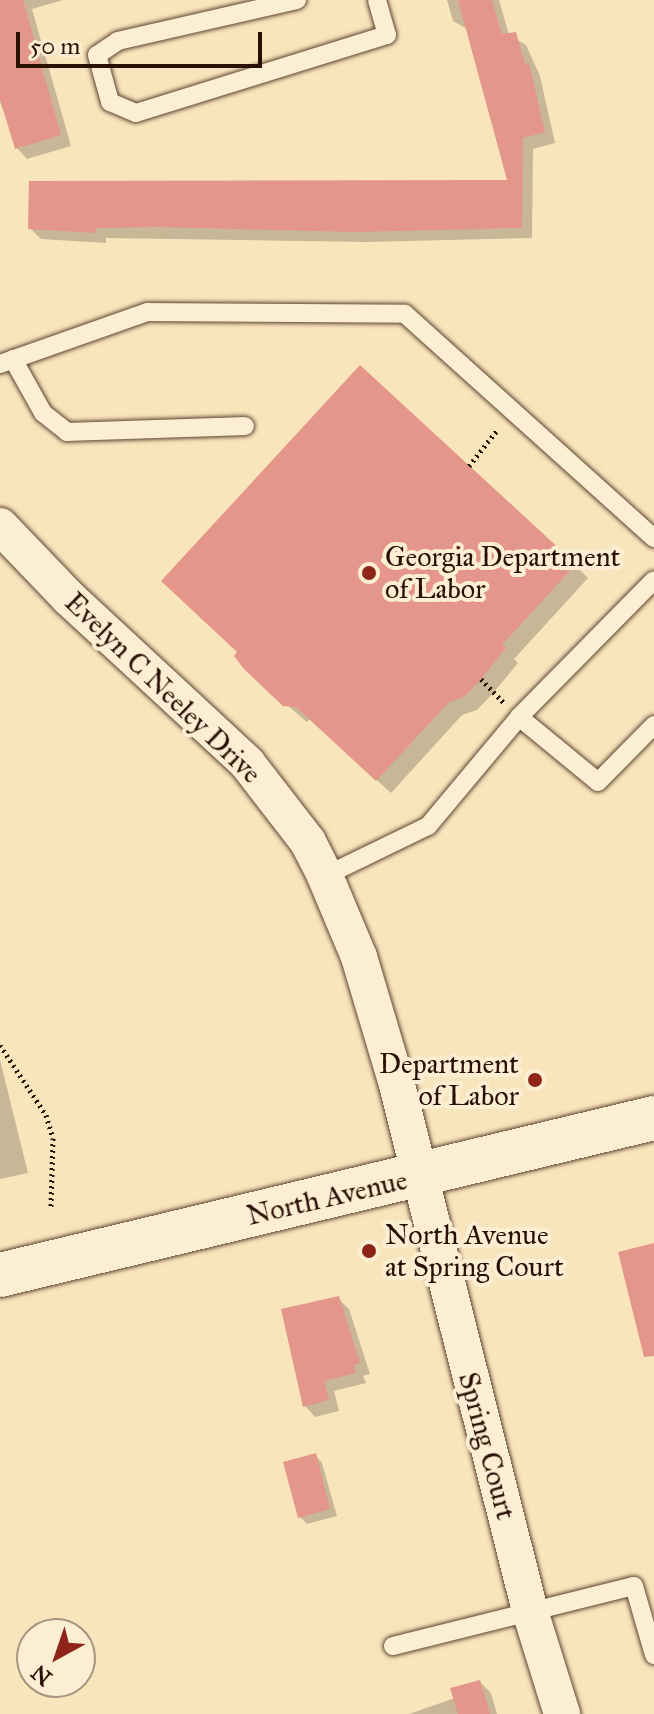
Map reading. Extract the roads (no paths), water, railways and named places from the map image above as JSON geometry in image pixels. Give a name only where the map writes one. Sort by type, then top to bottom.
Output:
[{"type":"main road","name":"North Avenue","points":[[0,1275],[654,1118]]},
{"type":"street","name":"Evelyn C Neeley Drive","points":[[0,526],[69,598],[247,763],[308,842],[359,957],[417,1177]]},
{"type":"street","name":"Spring Court","points":[[417,1177],[530,1611],[562,1714]]},
{"type":"lane","points":[[297,0],[118,41],[97,55],[110,102],[136,113],[387,35],[377,0]]},
{"type":"lane","points":[[245,426],[67,432],[43,413],[6,362],[148,312],[405,314],[654,538]]},
{"type":"lane","points":[[325,876],[428,826],[513,711],[654,580]]},
{"type":"lane","points":[[513,711],[598,782],[654,725]]},
{"type":"lane","points":[[393,1646],[634,1586],[654,1655]]},
{"type":"place","name":"Georgia Department of Labor","points":[[369,573]]},
{"type":"place","name":"Department of Labor","points":[[535,1080]]},
{"type":"place","name":"North Avenue at Spring Court","points":[[369,1251]]}]
